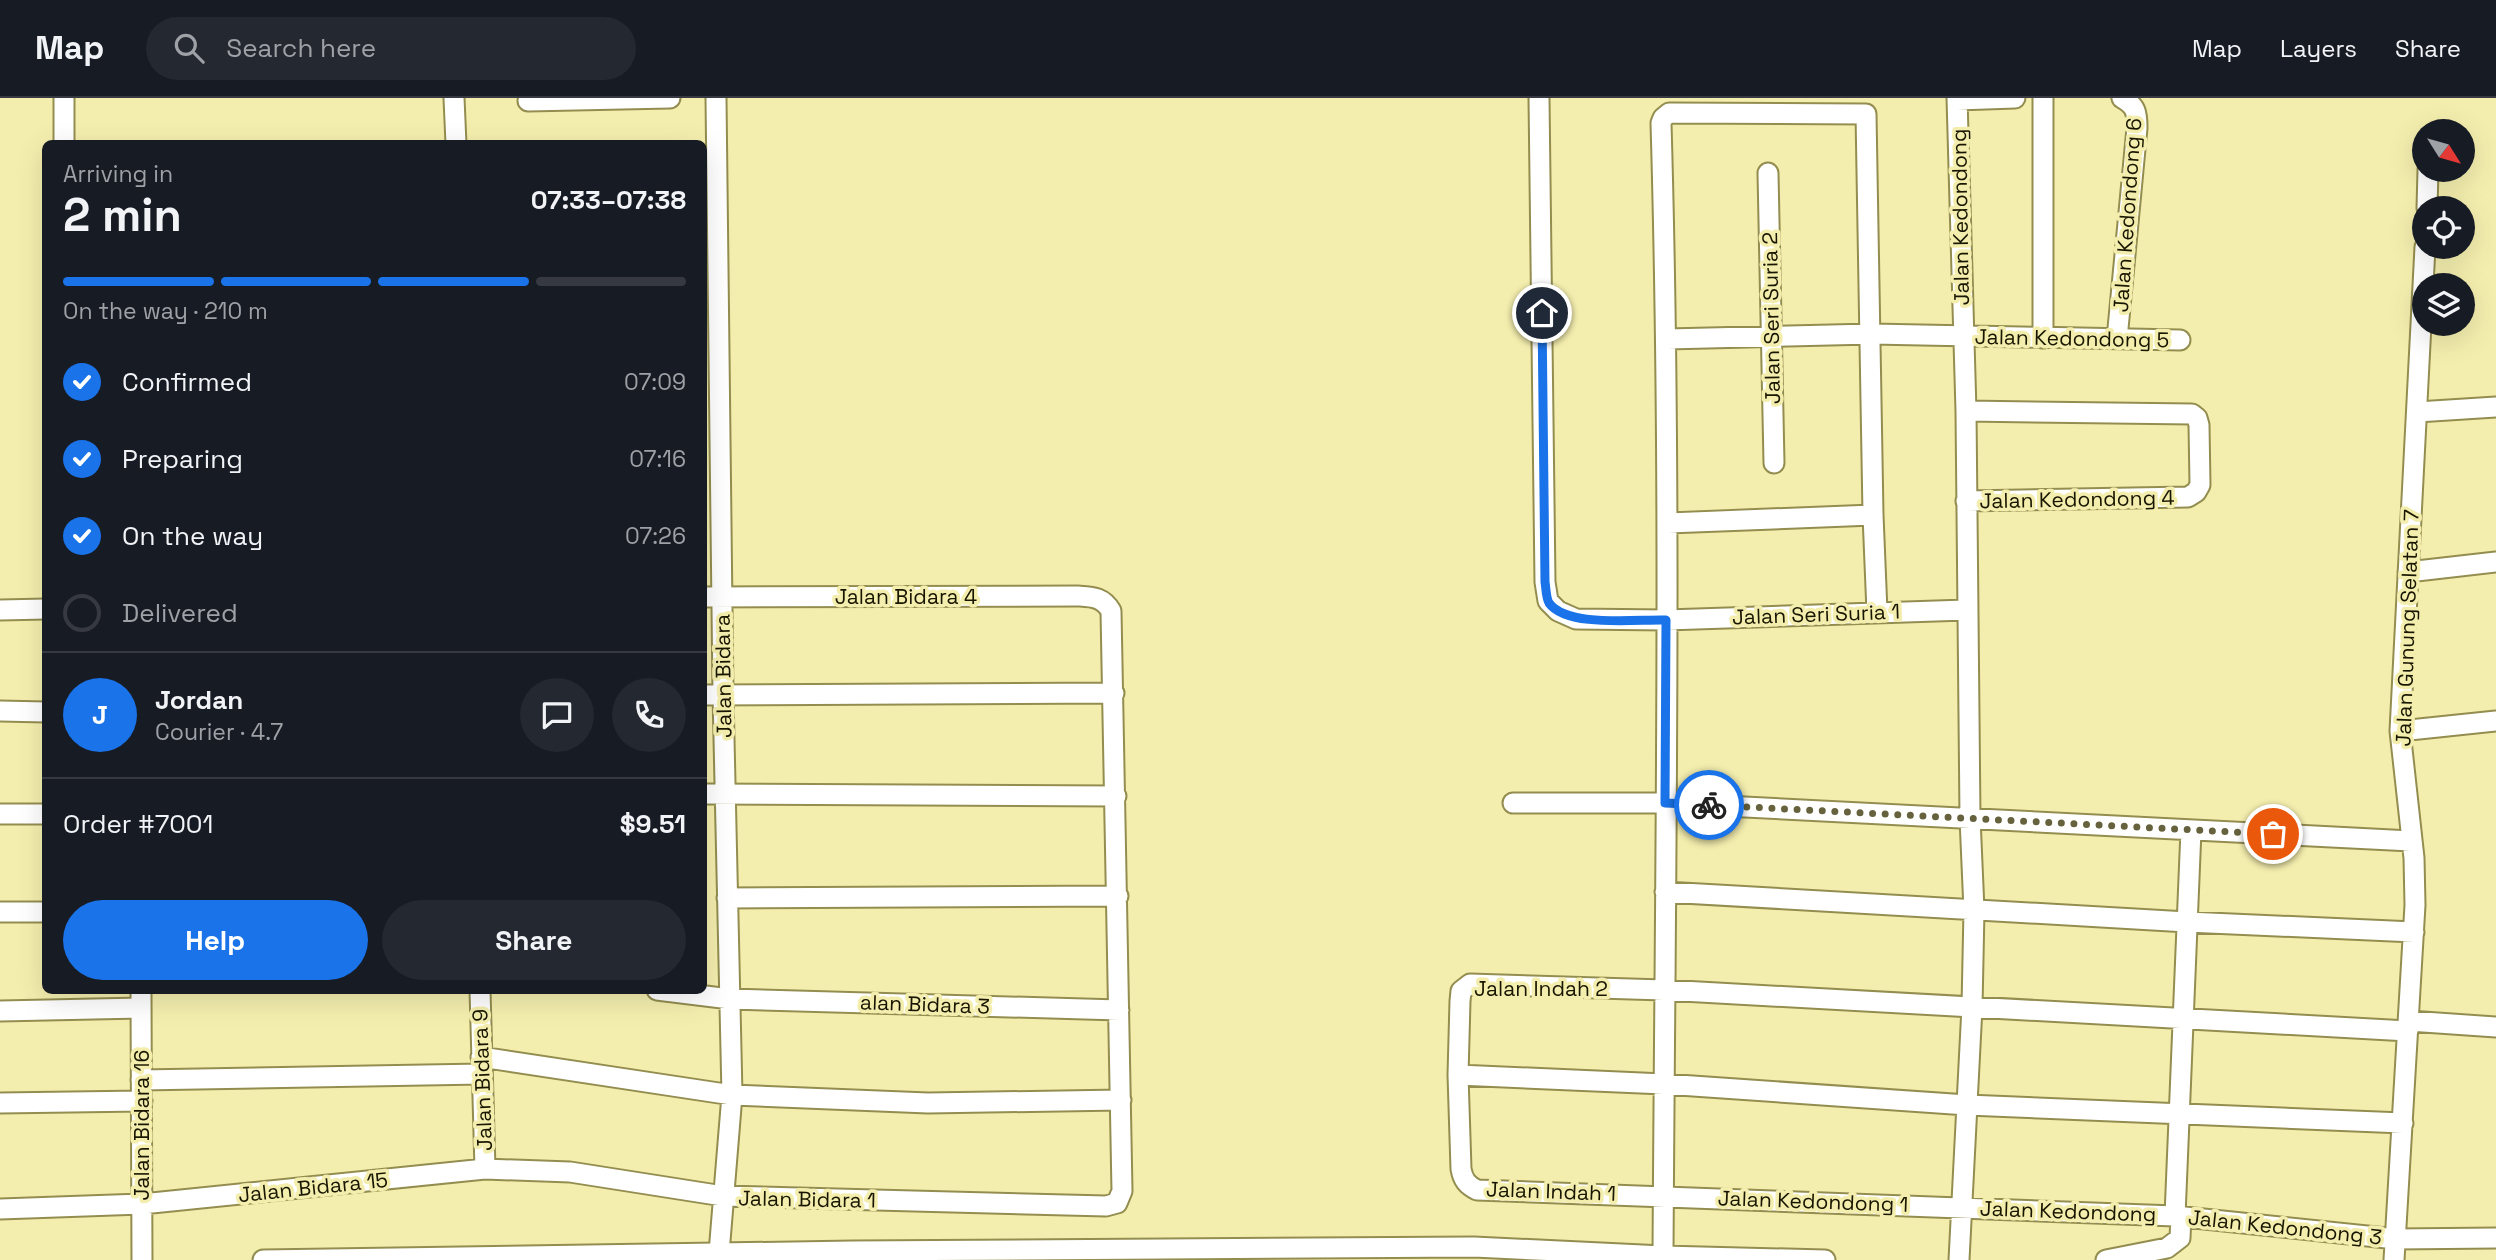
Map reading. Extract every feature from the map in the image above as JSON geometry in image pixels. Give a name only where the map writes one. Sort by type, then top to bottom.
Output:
[{"type":"street","points":[[64,98],[64,140]]},
{"type":"street","points":[[454,98],[456,140]]},
{"type":"street","points":[[528,101],[670,98]]},
{"type":"street","name":"Jalan Bidara","points":[[716,98],[710,181],[713,695],[725,795],[732,1095],[719,1253]]},
{"type":"street","name":"Jalan Seri Suria 1","points":[[1539,98],[1545,582],[1548,601],[1558,611],[1576,619],[1666,620],[1966,610]]},
{"type":"street","points":[[1957,99],[2015,98]]},
{"type":"street","points":[[2043,98],[2043,338]]},
{"type":"street","name":"Jalan Kedondong 6","points":[[2117,339],[2137,128],[2137,110],[2122,98]]},
{"type":"street","name":"Jalan Kedondong","points":[[1957,99],[1966,411],[1966,610],[1974,910],[1972,1007],[1958,1260]]},
{"type":"street","points":[[1663,1256],[1668,523],[1667,339],[1661,123],[1662,118],[1669,113],[1866,114],[1877,612]]},
{"type":"street","name":"Jalan Seri Suria 2","points":[[1768,173],[1774,463]]},
{"type":"street","name":"Jalan Gunung Selatan 7","points":[[2395,1260],[2415,893],[2400,730],[2424,259]]},
{"type":"street","name":"Jalan Kedondong 5","points":[[1667,339],[1872,334],[2180,341]]},
{"type":"street","points":[[2417,412],[2496,407]]},
{"type":"street","name":"Jalan Kedondong 4","points":[[1966,411],[2192,414],[2199,425],[2200,485],[2196,492],[2188,497],[1966,501]]},
{"type":"street","points":[[1668,523],[1873,515]]},
{"type":"street","points":[[2408,572],[2496,562]]},
{"type":"street","name":"Jalan Bidara 4","points":[[713,596],[1097,597],[1107,603],[1111,611],[1114,693]]},
{"type":"street","points":[[0,610],[42,609]]},
{"type":"street","points":[[141,1080],[482,1066],[732,1095],[928,1103],[1121,1100],[1114,693],[713,695]]},
{"type":"street","points":[[0,711],[42,712]]},
{"type":"street","points":[[2400,730],[2496,721]]},
{"type":"street","points":[[707,794],[1116,796]]},
{"type":"street","points":[[1513,803],[1665,803],[2411,841]]},
{"type":"street","points":[[0,814],[42,814]]},
{"type":"street","points":[[2106,1260],[2167,1248],[2179,1238],[2179,1113],[2191,830]]},
{"type":"street","points":[[1665,892],[2187,922],[2414,932]]},
{"type":"street","points":[[727,898],[1118,896]]},
{"type":"street","points":[[0,912],[42,912]]},
{"type":"street","name":"Jalan Indah 2","points":[[1458,1075],[1460,1001],[1461,991],[1465,986],[1553,985],[1664,990]]},
{"type":"street","points":[[1664,990],[2183,1020],[2496,1027]]},
{"type":"street","name":"Jalan Bidara 9","points":[[480,994],[485,1169]]},
{"type":"street","name":"alan Bidara 3","points":[[689,994],[730,999],[1119,1010]]},
{"type":"street","points":[[0,1011],[141,999]]},
{"type":"street","name":"Jalan Bidara 16","points":[[141,999],[142,1260]]},
{"type":"street","points":[[1458,1075],[1664,1084],[1967,1105],[2403,1123]]},
{"type":"street","name":"Jalan Indah 1","points":[[1458,1075],[1461,1169],[1463,1179],[1468,1185],[1477,1189],[1664,1195]]},
{"type":"street","name":"Jalan Bidara 1","points":[[485,1169],[570,1172],[723,1196],[1106,1206],[1117,1203],[1122,1191],[1121,1100]]},
{"type":"street","points":[[0,1103],[142,1101]]},
{"type":"street","name":"Jalan Bidara 15","points":[[0,1209],[142,1205],[485,1169]]},
{"type":"street","name":"Jalan Kedondong 1","points":[[1664,1195],[1962,1207]]},
{"type":"street","name":"Jalan Kedondong","points":[[1962,1207],[2178,1216]]},
{"type":"street","name":"Jalan Kedondong 3","points":[[2178,1216],[2396,1238],[2496,1238]]},
{"type":"street","points":[[263,1260],[719,1253],[1161,1255],[1474,1247],[1825,1260]]},
{"type":"way so far","points":[[1709,805],[2273,834]]},
{"type":"route","points":[[1542,313],[1545,582],[1548,601],[1558,611],[1576,619],[1666,620],[1665,803],[1709,805]]}]
